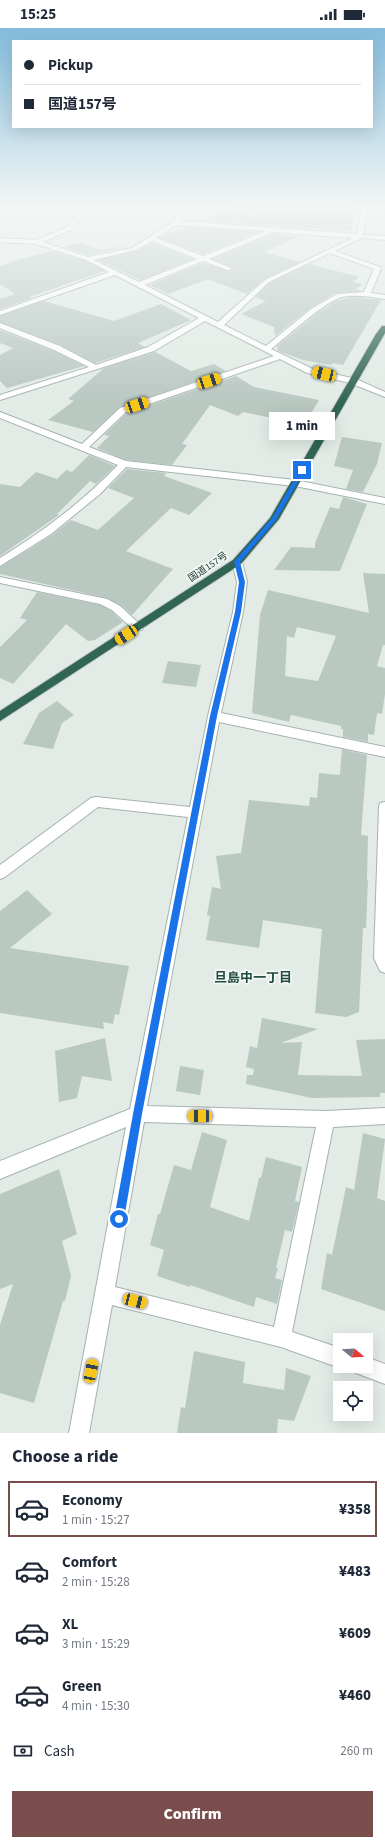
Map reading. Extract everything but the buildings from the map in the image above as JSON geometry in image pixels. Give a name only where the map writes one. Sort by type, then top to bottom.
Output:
[{"type":"highway","name":"国道157号","points":[[0,717],[237,562],[274,519],[380,334],[385,328]]},
{"type":"street","points":[[111,272],[310,371],[353,381],[385,394]]},
{"type":"street","points":[[138,285],[172,272]]},
{"type":"street","points":[[219,325],[267,281],[287,272]]},
{"type":"street","points":[[367,294],[376,272]]},
{"type":"street","points":[[0,313],[114,273]]},
{"type":"street","points":[[266,349],[314,311],[340,295],[367,294],[385,297]]},
{"type":"street","points":[[0,398],[151,349],[204,318]]},
{"type":"street","points":[[0,324],[57,348],[96,368]]},
{"type":"street","points":[[84,447],[123,410],[282,356]]},
{"type":"street","points":[[0,427],[3,417],[84,447],[124,464],[295,483],[385,500]]},
{"type":"street","points":[[0,563],[48,532],[97,492],[124,464]]},
{"type":"street","points":[[80,1433],[137,1114],[214,716],[238,612],[242,582],[237,562]]},
{"type":"street","points":[[0,580],[103,601],[116,608],[138,627]]},
{"type":"street","points":[[214,716],[385,752]]},
{"type":"street","points":[[0,873],[96,802],[195,813]]},
{"type":"street","points":[[385,807],[384,915],[381,958],[385,966]]},
{"type":"street","points":[[0,1170],[137,1114],[326,1119],[385,1116]]},
{"type":"street","points":[[281,1338],[326,1119]]},
{"type":"street","points":[[106,1294],[281,1338],[333,1356]]},
{"type":"street","points":[[373,1370],[385,1374]]},
{"type":"district","name":"旦島中一丁目","points":[[253,978]]},
{"type":"route","points":[[119,1219],[137,1114],[214,716],[238,612],[242,582],[237,562],[274,519],[302,470]]}]
